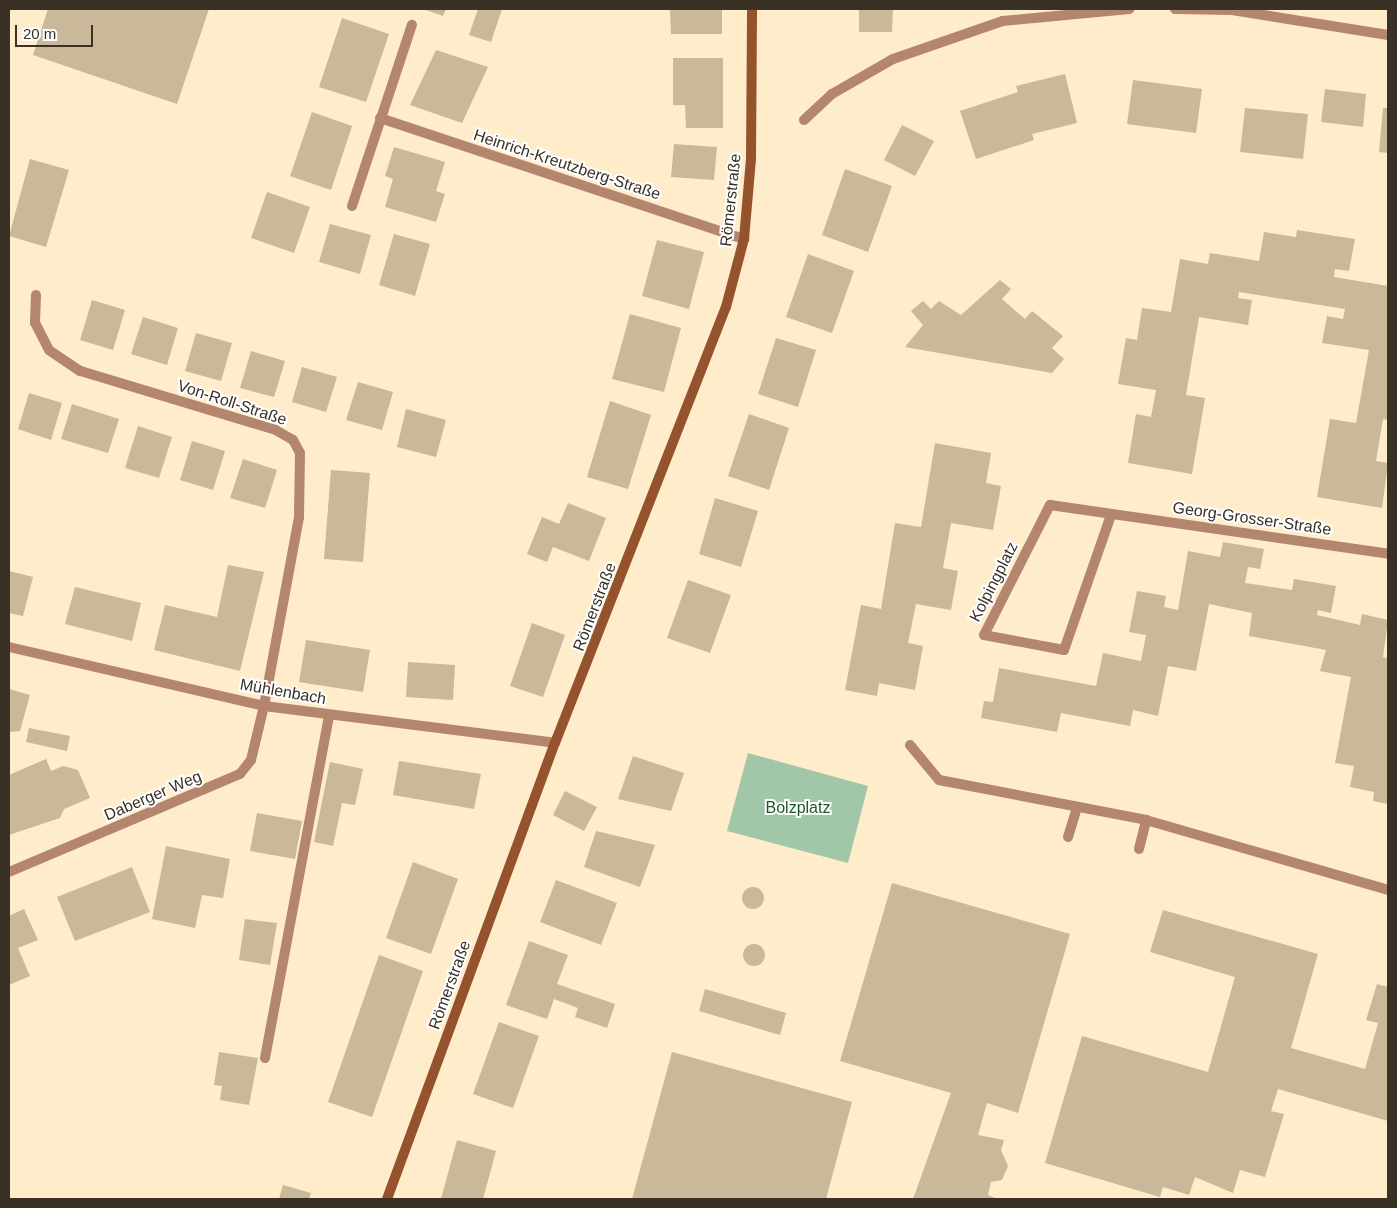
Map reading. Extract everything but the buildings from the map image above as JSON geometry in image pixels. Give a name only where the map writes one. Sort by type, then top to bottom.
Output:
[{"type":"main road","name":"Römerstraße","points":[[387,1199],[555,743],[726,307],[744,239],[751,160],[752,9]]},
{"type":"street","points":[[804,120],[832,94],[894,60],[1003,21],[1129,9]]},
{"type":"street","points":[[1175,9],[1232,9],[1388,35]]},
{"type":"street","points":[[352,206],[412,25]]},
{"type":"street","name":"Heinrich-Kreutzberg-Straße","points":[[380,118],[744,239]]},
{"type":"street","name":"Von-Roll-Straße","points":[[36,295],[35,323],[49,350],[80,371],[276,430],[293,440],[300,453],[299,517],[264,706]]},
{"type":"street","name":"Kolpingplatz","points":[[1050,505],[1111,515],[1064,650],[984,634],[1050,505]]},
{"type":"street","name":"Georg-Grosser-Straße","points":[[1111,515],[1388,554]]},
{"type":"street","name":"Mühlenbach","points":[[9,647],[264,706],[555,743]]},
{"type":"street","name":"Daberger Weg","points":[[9,872],[240,774],[251,760],[264,706]]},
{"type":"street","points":[[266,1058],[329,715]]},
{"type":"street","points":[[910,745],[939,780],[1146,820],[1388,890]]},
{"type":"street","points":[[1068,837],[1077,808]]},
{"type":"street","points":[[1139,850],[1146,820]]},
{"type":"green space","name":"Bolzplatz","points":[[748,753],[868,786],[848,863],[727,831]]}]
